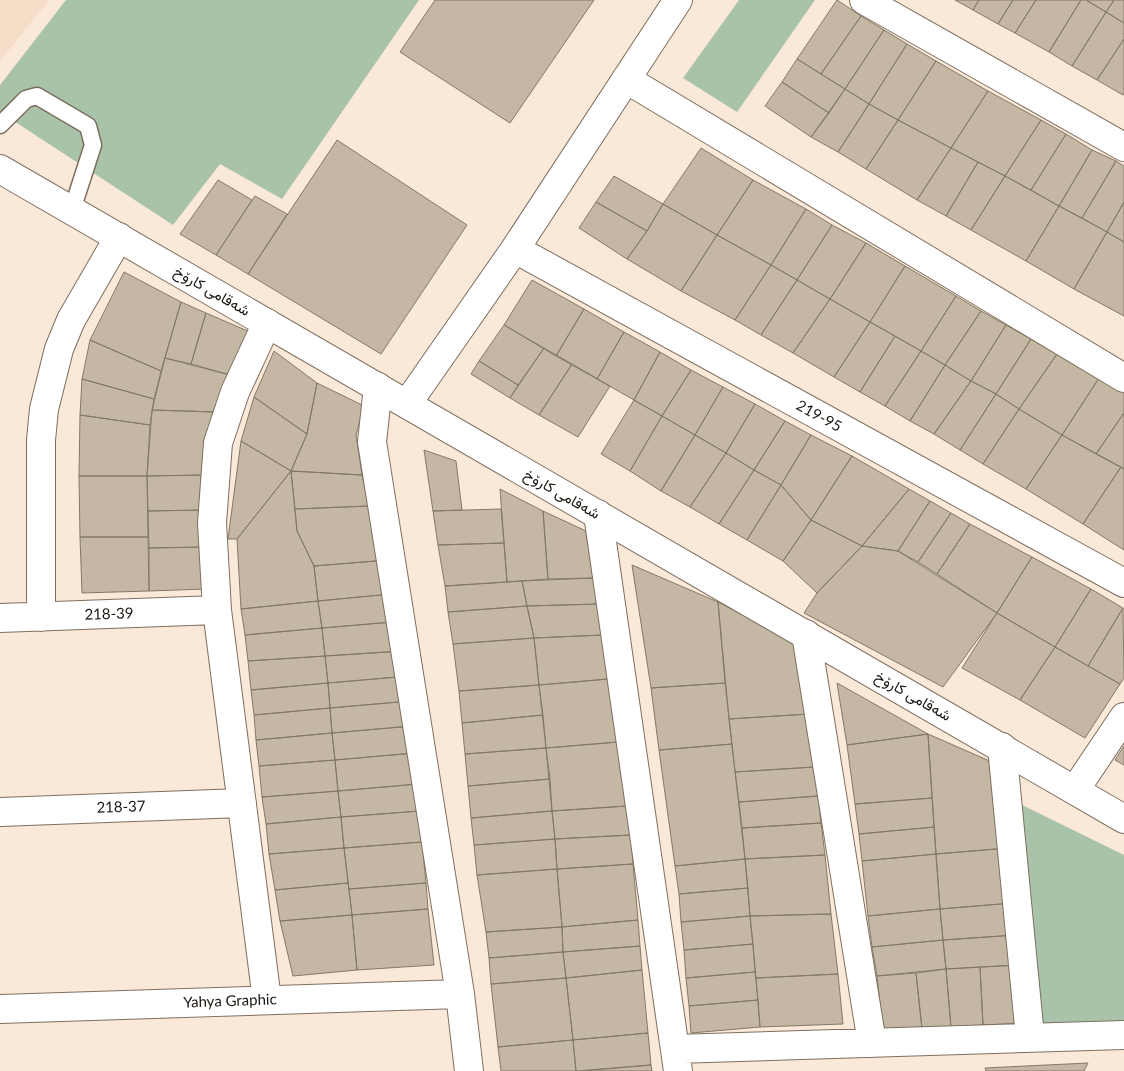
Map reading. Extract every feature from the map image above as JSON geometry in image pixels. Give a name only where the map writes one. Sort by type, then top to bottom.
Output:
[{"type":"street","points":[[407,404],[515,249],[678,0]]},
{"type":"street","points":[[864,0],[1124,147]]},
{"type":"street","points":[[626,79],[1124,378]]},
{"type":"street","name":"شەقامی کارۆخ","points":[[0,169],[1124,819]]},
{"type":"street","points":[[41,617],[40,456],[44,409],[57,357],[70,320],[119,237]]},
{"type":"street","name":"219-95","points":[[515,249],[1124,583]]},
{"type":"street","points":[[267,323],[235,392],[218,443],[212,524],[217,610],[267,1000]]},
{"type":"street","points":[[378,387],[372,442],[460,994],[469,1071]]},
{"type":"street","points":[[598,514],[676,1060],[872,1043],[1124,1034]]},
{"type":"street","name":"218-39","points":[[0,618],[217,610]]},
{"type":"street","points":[[806,634],[872,1043]]},
{"type":"street","points":[[1075,790],[1124,717]]},
{"type":"street","points":[[1002,747],[1030,1037]]},
{"type":"street","name":"218-37","points":[[0,812],[242,803]]},
{"type":"street","name":"Yahya Graphic","points":[[0,1009],[460,994]]},
{"type":"lane","points":[[0,126],[26,99],[37,96],[88,126],[93,145],[72,210]]},
{"type":"shaded area","points":[[0,0],[49,0],[0,61]]},
{"type":"green space","points":[[66,0],[419,0],[282,199],[220,164],[173,225],[0,112],[0,85]]},
{"type":"green space","points":[[739,0],[815,0],[737,112],[683,78]]},
{"type":"green space","points":[[1016,802],[1124,855],[1124,1026],[1040,1037]]},
{"type":"building","points":[[435,0],[594,0],[510,123],[400,52]]},
{"type":"building","points":[[837,0],[861,16],[821,74],[797,59]]},
{"type":"building","points":[[955,0],[979,0],[973,10]]},
{"type":"building","points":[[979,0],[1013,0],[998,24],[973,10]]},
{"type":"building","points":[[1013,0],[1036,0],[1015,33],[998,24]]},
{"type":"building","points":[[1036,0],[1081,0],[1049,52],[1015,33]]},
{"type":"building","points":[[1081,0],[1086,0],[1106,12],[1072,66],[1049,52]]},
{"type":"building","points":[[1086,0],[1114,0],[1106,12]]},
{"type":"building","points":[[1114,0],[1124,0],[1124,23],[1106,12]]},
{"type":"building","points":[[1106,12],[1124,23],[1124,39],[1097,80],[1072,66]]},
{"type":"building","points":[[861,16],[884,30],[845,89],[821,74]]},
{"type":"building","points":[[884,30],[907,44],[869,104],[845,89]]},
{"type":"building","points":[[1124,39],[1124,94],[1123,95],[1097,80]]},
{"type":"building","points":[[907,44],[936,61],[898,120],[869,104]]},
{"type":"building","points":[[797,59],[845,89],[829,113],[782,82]]},
{"type":"building","points":[[936,61],[988,91],[951,148],[898,120]]},
{"type":"building","points":[[782,82],[829,113],[811,137],[765,106]]},
{"type":"building","points":[[845,89],[869,104],[838,152],[811,137]]},
{"type":"building","points":[[988,91],[1041,120],[1005,176],[951,148]]},
{"type":"building","points":[[869,104],[898,120],[866,169],[838,152]]},
{"type":"building","points":[[898,120],[951,148],[917,200],[866,169]]},
{"type":"building","points":[[1041,120],[1066,134],[1031,190],[1005,176]]},
{"type":"building","points":[[1066,134],[1092,150],[1059,206],[1031,190]]},
{"type":"building","points":[[337,140],[467,225],[381,354],[248,274]]},
{"type":"building","points":[[701,148],[753,180],[717,235],[663,204]]},
{"type":"building","points":[[951,148],[978,162],[946,216],[917,200]]},
{"type":"building","points":[[1092,150],[1116,161],[1082,218],[1059,206]]},
{"type":"building","points":[[1116,161],[1124,166],[1124,202],[1107,232],[1082,218]]},
{"type":"building","points":[[978,162],[1005,176],[971,230],[946,216]]},
{"type":"building","points":[[614,176],[663,204],[647,231],[596,202]]},
{"type":"building","points":[[1005,176],[1059,206],[1026,261],[971,230]]},
{"type":"building","points":[[218,180],[252,200],[216,255],[180,234]]},
{"type":"building","points":[[753,180],[806,209],[771,265],[717,235]]},
{"type":"building","points":[[255,196],[287,214],[248,274],[216,255]]},
{"type":"building","points":[[596,202],[647,231],[627,259],[579,228]]},
{"type":"building","points":[[1124,202],[1124,242],[1107,232]]},
{"type":"building","points":[[663,204],[717,235],[681,291],[627,259]]},
{"type":"building","points":[[1059,206],[1107,232],[1074,289],[1026,261]]},
{"type":"building","points":[[806,209],[832,225],[797,280],[771,265]]},
{"type":"building","points":[[832,225],[866,243],[830,299],[797,280]]},
{"type":"building","points":[[1107,232],[1124,242],[1124,316],[1074,289]]},
{"type":"building","points":[[717,235],[771,265],[735,320],[681,291]]},
{"type":"building","points":[[866,243],[905,266],[870,322],[830,299]]},
{"type":"building","points":[[771,265],[797,280],[761,335],[735,320]]},
{"type":"building","points":[[905,266],[956,296],[921,351],[870,322]]},
{"type":"building","points":[[124,272],[181,302],[161,371],[90,340]]},
{"type":"building","points":[[532,280],[584,309],[556,356],[504,325]]},
{"type":"building","points":[[797,280],[830,299],[793,353],[761,335]]},
{"type":"building","points":[[956,296],[981,311],[945,365],[921,351]]},
{"type":"building","points":[[830,299],[870,322],[834,377],[793,353]]},
{"type":"building","points":[[181,302],[206,313],[191,364],[165,358]]},
{"type":"building","points":[[584,309],[624,332],[597,379],[556,356]]},
{"type":"building","points":[[981,311],[1006,325],[971,381],[945,365]]},
{"type":"building","points":[[206,313],[250,332],[230,375],[191,364]]},
{"type":"building","points":[[870,322],[895,336],[860,392],[834,377]]},
{"type":"building","points":[[504,325],[544,348],[518,385],[479,361]]},
{"type":"building","points":[[1006,325],[1031,339],[996,394],[971,381]]},
{"type":"building","points":[[624,332],[660,352],[634,400],[597,379]]},
{"type":"building","points":[[895,336],[921,351],[885,406],[860,392]]},
{"type":"building","points":[[1031,339],[1057,354],[1019,409],[996,394]]},
{"type":"building","points":[[90,340],[161,371],[154,399],[82,379]]},
{"type":"building","points":[[544,348],[572,364],[539,415],[510,398]]},
{"type":"building","points":[[274,351],[317,383],[307,434],[254,397]]},
{"type":"building","points":[[921,351],[945,365],[910,421],[885,406]]},
{"type":"building","points":[[660,352],[691,370],[662,416],[634,400]]},
{"type":"building","points":[[1057,354],[1099,378],[1062,435],[1019,409]]},
{"type":"building","points":[[165,358],[230,375],[216,412],[152,410]]},
{"type":"building","points":[[479,361],[518,385],[510,398],[471,374]]},
{"type":"building","points":[[572,364],[610,386],[578,437],[539,415]]},
{"type":"building","points":[[945,365],[971,381],[934,434],[910,421]]},
{"type":"building","points":[[691,370],[723,387],[695,435],[662,416]]},
{"type":"building","points":[[1099,378],[1124,393],[1124,413],[1096,454],[1062,435]]},
{"type":"building","points":[[82,379],[154,399],[150,425],[80,415]]},
{"type":"building","points":[[971,381],[996,394],[960,450],[934,434]]},
{"type":"building","points":[[317,383],[364,406],[356,435],[362,475],[291,471],[307,434]]},
{"type":"building","points":[[723,387],[755,404],[726,453],[695,435]]},
{"type":"building","points":[[996,394],[1019,409],[983,464],[960,450]]},
{"type":"building","points":[[254,397],[307,434],[291,471],[241,441]]},
{"type":"building","points":[[634,400],[662,416],[630,471],[601,454]]},
{"type":"building","points":[[755,404],[785,421],[754,470],[726,453]]},
{"type":"building","points":[[1019,409],[1062,435],[1026,489],[983,464]]},
{"type":"building","points":[[152,410],[216,412],[205,475],[147,476]]},
{"type":"building","points":[[1124,413],[1124,469],[1096,454]]},
{"type":"building","points":[[80,415],[150,425],[147,476],[79,476]]},
{"type":"building","points":[[662,416],[695,435],[661,491],[630,471]]},
{"type":"building","points":[[785,421],[811,435],[781,485],[754,470]]},
{"type":"building","points":[[695,435],[726,453],[690,507],[661,491]]},
{"type":"building","points":[[811,435],[852,456],[811,520],[781,485]]},
{"type":"building","points":[[1062,435],[1121,467],[1083,524],[1026,489]]},
{"type":"building","points":[[241,441],[291,471],[237,539],[228,539]]},
{"type":"building","points":[[424,450],[456,461],[462,510],[433,511]]},
{"type":"building","points":[[726,453],[754,470],[719,524],[690,507]]},
{"type":"building","points":[[852,456],[909,489],[862,546],[811,520]]},
{"type":"building","points":[[1121,467],[1124,469],[1124,550],[1083,524]]},
{"type":"building","points":[[754,470],[781,485],[747,540],[719,524]]},
{"type":"building","points":[[291,471],[362,475],[369,506],[295,509]]},
{"type":"building","points":[[291,471],[297,531],[314,566],[318,601],[241,609],[237,539]]},
{"type":"building","points":[[205,475],[204,510],[148,511],[147,476]]},
{"type":"building","points":[[79,476],[147,476],[148,537],[80,537]]},
{"type":"building","points":[[781,485],[811,520],[783,561],[747,540]]},
{"type":"building","points":[[500,489],[543,511],[548,579],[507,582]]},
{"type":"building","points":[[909,489],[930,501],[898,551],[862,546]]},
{"type":"building","points":[[930,501],[951,513],[918,562],[898,551]]},
{"type":"building","points":[[369,506],[388,560],[314,566],[297,531],[295,509]]},
{"type":"building","points":[[501,509],[504,543],[438,545],[433,511]]},
{"type":"building","points":[[204,510],[205,547],[149,548],[148,511]]},
{"type":"building","points":[[543,511],[586,531],[593,578],[548,579]]},
{"type":"building","points":[[951,513],[970,524],[937,574],[918,562]]},
{"type":"building","points":[[811,520],[862,546],[817,593],[783,561]]},
{"type":"building","points":[[970,524],[1032,557],[997,613],[937,574]]},
{"type":"building","points":[[80,537],[148,537],[149,591],[82,593]]},
{"type":"building","points":[[504,543],[507,582],[445,586],[438,545]]},
{"type":"building","points":[[862,546],[898,551],[997,613],[943,687],[804,613],[817,593]]},
{"type":"building","points":[[205,547],[205,589],[149,591],[149,548]]},
{"type":"building","points":[[1032,557],[1091,589],[1055,647],[997,613]]},
{"type":"building","points":[[388,560],[391,594],[318,601],[314,566]]},
{"type":"building","points":[[632,565],[718,602],[725,683],[651,688]]},
{"type":"building","points":[[593,578],[598,604],[527,606],[522,581]]},
{"type":"building","points":[[522,581],[527,606],[448,612],[445,586]]},
{"type":"building","points":[[1091,589],[1123,608],[1088,666],[1055,647]]},
{"type":"building","points":[[391,594],[393,622],[322,628],[318,601]]},
{"type":"building","points":[[318,601],[322,628],[245,635],[241,609]]},
{"type":"building","points":[[718,602],[803,646],[809,714],[729,719]]},
{"type":"building","points":[[598,604],[603,635],[534,638],[527,606]]},
{"type":"building","points":[[527,606],[534,638],[453,644],[448,612]]},
{"type":"building","points":[[1123,608],[1124,678],[1120,684],[1088,666]]},
{"type":"building","points":[[997,613],[1055,647],[1020,700],[962,668]]},
{"type":"building","points":[[393,622],[402,651],[325,656],[322,628]]},
{"type":"building","points":[[322,628],[325,656],[248,661],[245,635]]},
{"type":"building","points":[[603,635],[608,679],[539,685],[534,638]]},
{"type":"building","points":[[534,638],[539,685],[459,691],[453,644]]},
{"type":"building","points":[[1055,647],[1120,684],[1085,738],[1020,700]]},
{"type":"building","points":[[402,651],[409,676],[328,683],[325,656]]},
{"type":"building","points":[[325,656],[328,683],[251,690],[248,661]]},
{"type":"building","points":[[409,676],[410,701],[330,708],[328,683]]},
{"type":"building","points":[[608,679],[618,742],[546,748],[539,685]]},
{"type":"building","points":[[328,683],[330,708],[254,715],[251,690]]},
{"type":"building","points":[[725,683],[732,744],[659,750],[651,688]]},
{"type":"building","points":[[837,683],[928,734],[847,745]]},
{"type":"building","points":[[539,685],[543,715],[462,723],[459,691]]},
{"type":"building","points":[[410,701],[412,726],[332,733],[330,708]]},
{"type":"building","points":[[330,708],[332,733],[256,740],[254,715]]},
{"type":"building","points":[[809,714],[814,767],[735,772],[729,719]]},
{"type":"building","points":[[543,715],[546,748],[465,754],[462,723]]},
{"type":"building","points":[[412,726],[415,753],[335,760],[332,733]]},
{"type":"building","points":[[332,733],[335,760],[259,766],[256,740]]},
{"type":"building","points":[[928,734],[1001,766],[1008,848],[936,854]]},
{"type":"building","points":[[928,734],[932,798],[855,804],[847,745]]},
{"type":"building","points":[[618,742],[627,806],[552,811],[546,748]]},
{"type":"building","points":[[732,744],[745,859],[675,866],[659,750]]},
{"type":"building","points":[[1124,746],[1124,765],[1115,760]]},
{"type":"building","points":[[546,748],[550,779],[468,786],[465,754]]},
{"type":"building","points":[[415,753],[418,784],[338,791],[335,760]]},
{"type":"building","points":[[335,760],[338,791],[262,797],[259,766]]},
{"type":"building","points":[[814,767],[818,796],[739,802],[735,772]]},
{"type":"building","points":[[550,779],[552,811],[471,818],[468,786]]},
{"type":"building","points":[[418,784],[420,811],[341,817],[338,791]]},
{"type":"building","points":[[338,791],[341,817],[266,824],[262,797]]},
{"type":"building","points":[[818,796],[821,823],[742,828],[739,802]]},
{"type":"building","points":[[932,798],[934,827],[859,834],[855,804]]},
{"type":"building","points":[[627,806],[631,835],[555,839],[552,811]]},
{"type":"building","points":[[420,811],[422,842],[344,848],[341,817]]},
{"type":"building","points":[[552,811],[555,839],[474,845],[471,818]]},
{"type":"building","points":[[341,817],[344,848],[269,854],[266,824]]},
{"type":"building","points":[[821,823],[825,855],[745,859],[742,828]]},
{"type":"building","points":[[934,827],[936,854],[862,861],[859,834]]},
{"type":"building","points":[[631,835],[633,864],[557,869],[555,839]]},
{"type":"building","points":[[555,839],[557,869],[477,875],[474,845]]},
{"type":"building","points":[[422,842],[426,883],[349,889],[344,848]]},
{"type":"building","points":[[344,848],[348,883],[275,890],[269,854]]},
{"type":"building","points":[[1008,848],[1013,903],[940,909],[936,854]]},
{"type":"building","points":[[936,854],[940,909],[868,916],[862,861]]},
{"type":"building","points":[[825,855],[831,914],[750,916],[745,859]]},
{"type":"building","points":[[745,859],[748,888],[679,894],[675,866]]},
{"type":"building","points":[[633,864],[638,920],[562,927],[557,869]]},
{"type":"building","points":[[557,869],[562,927],[486,932],[477,875]]},
{"type":"building","points":[[348,883],[352,915],[280,921],[275,890]]},
{"type":"building","points":[[426,883],[428,909],[352,915],[349,889]]},
{"type":"building","points":[[748,888],[750,916],[681,922],[679,894]]},
{"type":"building","points":[[1013,903],[1016,935],[943,940],[940,909]]},
{"type":"building","points":[[428,909],[434,965],[357,970],[352,915]]},
{"type":"building","points":[[940,909],[943,940],[872,947],[868,916]]},
{"type":"building","points":[[831,914],[838,974],[756,978],[750,916]]},
{"type":"building","points":[[352,915],[357,970],[293,976],[280,921]]},
{"type":"building","points":[[750,916],[753,944],[684,950],[681,922]]},
{"type":"building","points":[[638,920],[640,946],[563,952],[562,927]]},
{"type":"building","points":[[562,927],[563,952],[489,958],[486,932]]},
{"type":"building","points":[[1016,935],[1018,965],[946,969],[943,940]]},
{"type":"building","points":[[943,940],[946,969],[877,976],[872,947]]},
{"type":"building","points":[[753,944],[755,972],[686,978],[684,950]]},
{"type":"building","points":[[640,946],[642,970],[566,978],[563,952]]},
{"type":"building","points":[[563,952],[566,978],[491,984],[489,958]]},
{"type":"building","points":[[1018,965],[1023,1023],[983,1025],[980,967]]},
{"type":"building","points":[[980,967],[983,1025],[951,1027],[946,969]]},
{"type":"building","points":[[946,969],[951,1027],[922,1029],[916,973]]},
{"type":"building","points":[[642,970],[648,1033],[573,1040],[566,978]]},
{"type":"building","points":[[755,972],[758,1000],[689,1006],[686,978]]},
{"type":"building","points":[[916,973],[922,1029],[883,1031],[877,976]]},
{"type":"building","points":[[838,974],[843,1024],[760,1027],[756,978]]},
{"type":"building","points":[[566,978],[573,1040],[498,1047],[491,984]]},
{"type":"building","points":[[758,1000],[760,1027],[691,1033],[689,1006]]},
{"type":"building","points":[[648,1033],[651,1065],[576,1071],[573,1040]]},
{"type":"building","points":[[573,1040],[576,1071],[501,1071],[498,1047]]},
{"type":"building","points":[[1088,1063],[1084,1071],[986,1071],[985,1068]]},
{"type":"building","points":[[651,1065],[652,1071],[582,1071]]}]
